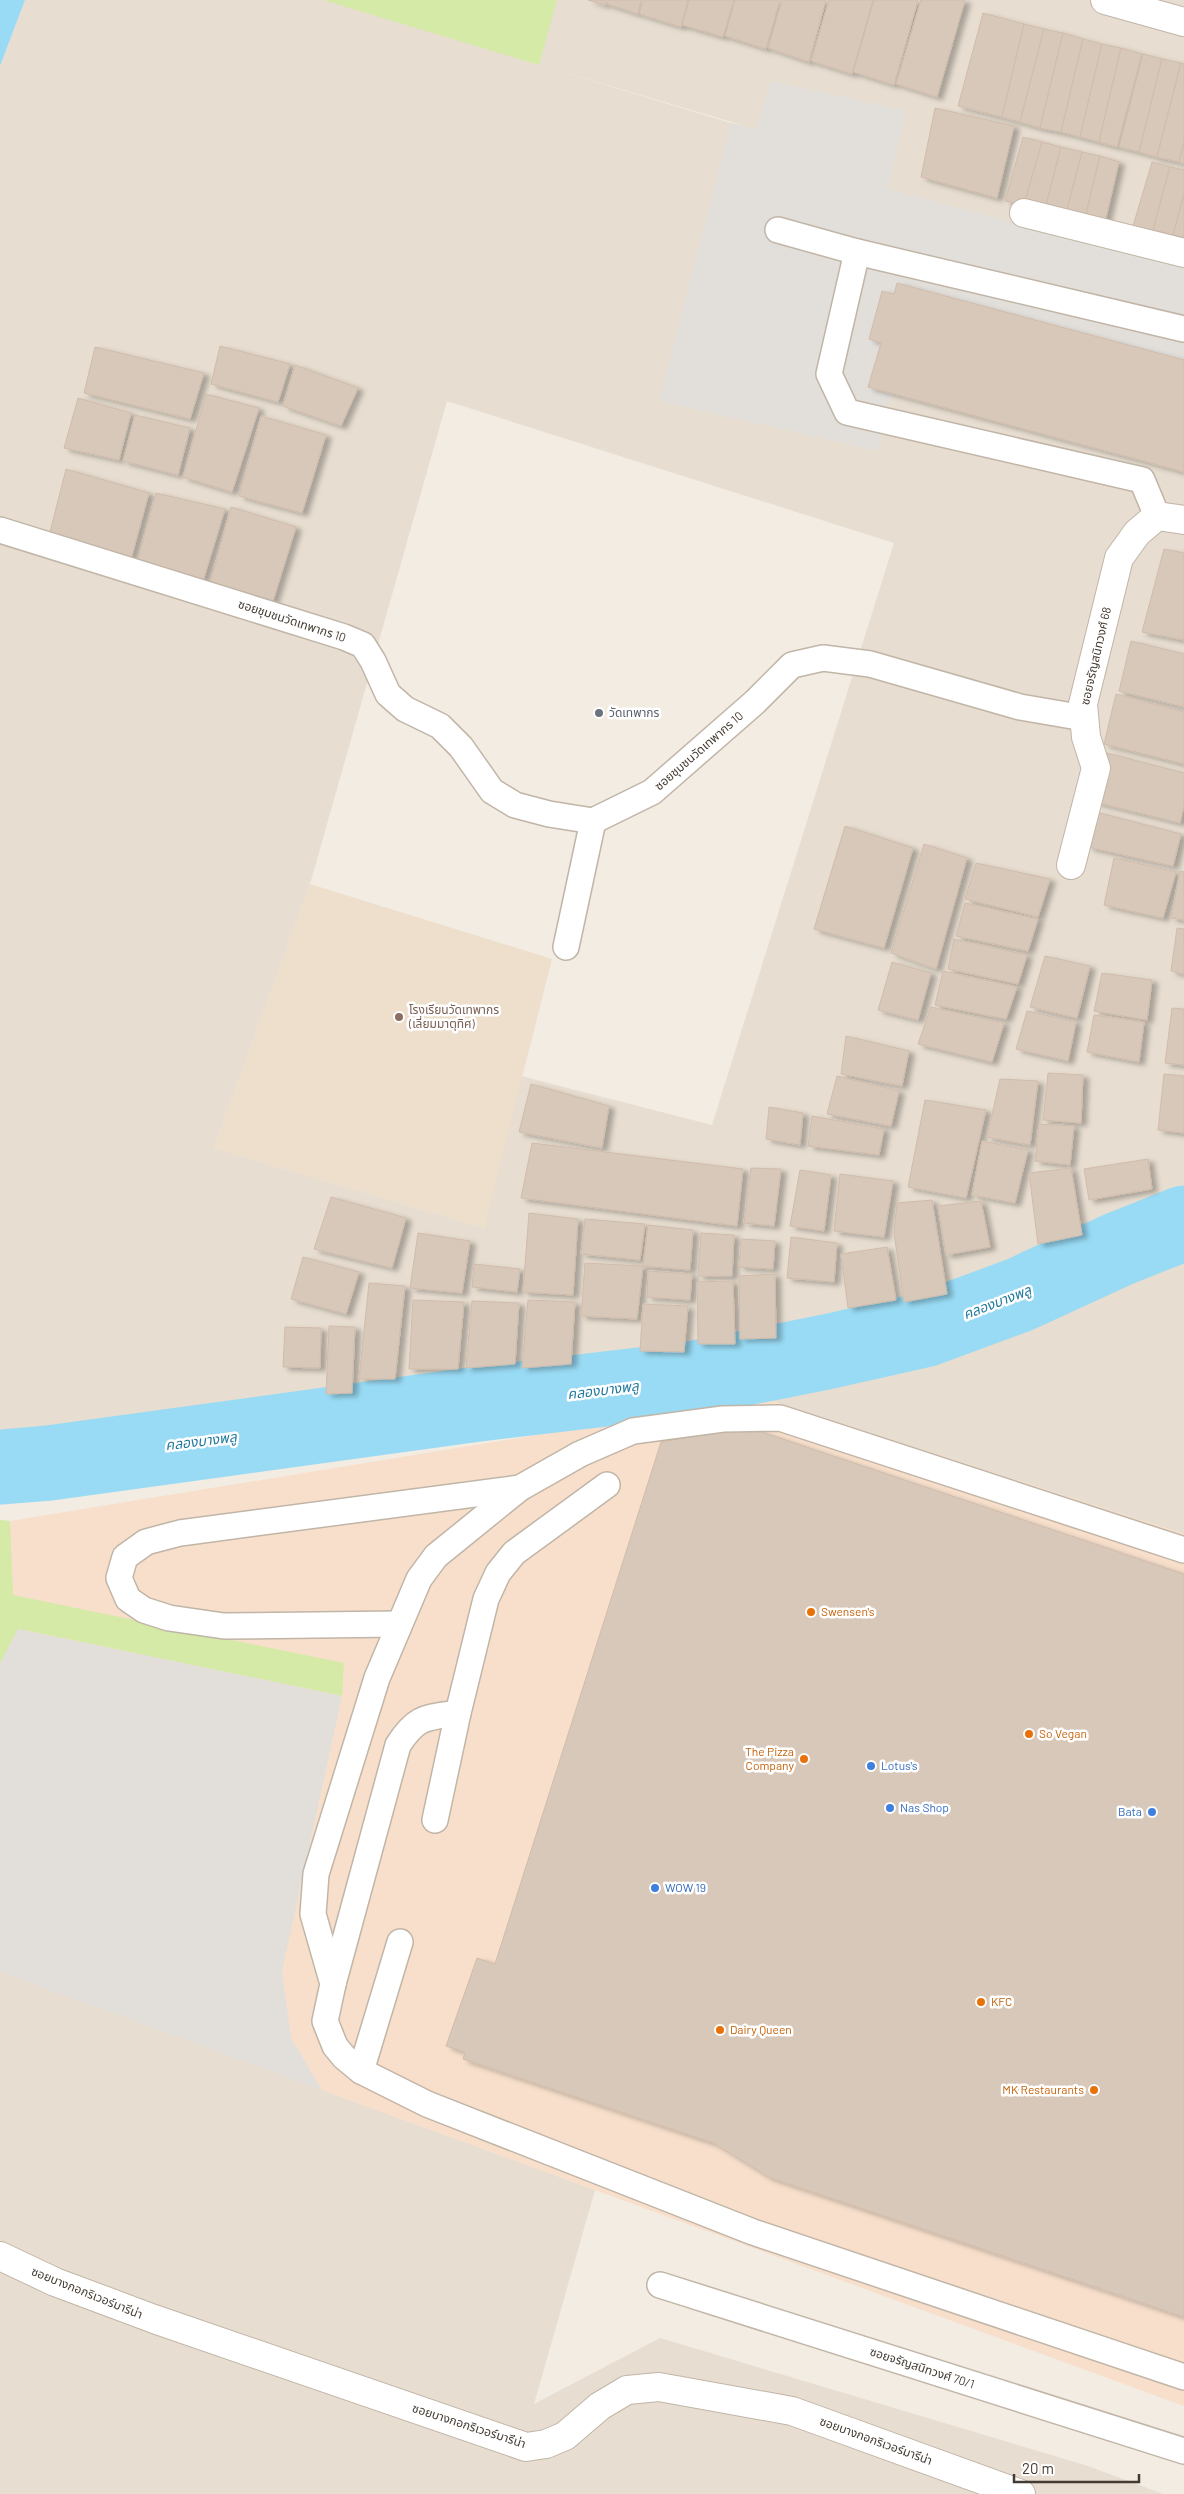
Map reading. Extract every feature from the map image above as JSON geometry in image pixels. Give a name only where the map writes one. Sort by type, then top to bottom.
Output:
[{"type":"street","points":[[1105,0],[1184,22]]},
{"type":"street","points":[[1024,213],[1184,253]]},
{"type":"street","points":[[1158,516],[1184,520]]},
{"type":"street","name":"ซอยจรัญสนิทวงศ์ 68","points":[[1071,865],[1096,768],[1086,738],[1083,704],[1118,558],[1137,533],[1158,516]]},
{"type":"street","name":"ซอยบางกอกริเวอร์มารีน่า","points":[[0,2256],[56,2282],[154,2319],[526,2447],[546,2444],[565,2436],[600,2406],[627,2390],[659,2387],[792,2411],[1021,2494]]},
{"type":"lane","points":[[778,230],[857,252],[1184,329]]},
{"type":"lane","points":[[857,252],[829,374],[847,412],[1142,480],[1158,516]]},
{"type":"lane","name":"ซอยชุมชนวัดเทพากร 10","points":[[0,530],[344,637],[363,645],[373,661],[388,694],[405,709],[440,726],[461,747],[492,791],[515,805],[549,814],[593,821],[652,792],[755,702],[792,665],[823,658],[870,664],[1020,707],[1084,718]]},
{"type":"lane","points":[[566,947],[593,821]]},
{"type":"lane","points":[[333,1984],[313,1914],[316,1874],[377,1678],[419,1579],[436,1556],[520,1488],[580,1454],[633,1431],[722,1419],[780,1418],[1184,1550]]},
{"type":"lane","points":[[435,1820],[458,1713],[486,1599],[498,1573],[514,1553],[607,1485]]},
{"type":"lane","points":[[399,1624],[224,1626],[169,1618],[144,1610],[128,1599],[119,1578],[125,1557],[146,1542],[180,1533],[520,1488]]},
{"type":"lane","points":[[458,1713],[424,1718],[410,1727],[398,1745],[333,1984],[325,2021],[335,2046],[344,2057],[361,2071],[427,2104],[753,2232],[1184,2377]]},
{"type":"lane","points":[[361,2071],[400,1942]]},
{"type":"lane","name":"ซอยจรัญสนิทวงศ์ 70/1","points":[[660,2284],[1184,2450]]},
{"type":"shaded area","points":[[25,0],[1184,0],[1184,1196],[1140,1211],[990,1285],[892,1327],[754,1355],[407,1397],[184,1430],[0,1444],[0,66]],"holes":[[[526,61],[742,125],[731,123]],[[447,401],[894,543],[712,1125],[521,1076],[484,1228],[214,1148],[310,884]]]},
{"type":"shaded area","points":[[771,81],[906,111],[888,189],[1184,268],[1184,376],[911,310],[878,451],[659,401],[731,123],[756,129]]},
{"type":"shaded area","name":"โรงเรียนวัดเทพากร (เลี่ยมมาตุทิศ)","points":[[310,884],[552,959],[484,1228],[214,1148]]},
{"type":"shaded area","points":[[1184,1251],[1184,1534],[763,1398],[985,1336]]},
{"type":"shaded area","points":[[763,1398],[1184,1534],[1184,2406],[0,1972],[0,1520],[10,1521]]},
{"type":"shaded area","points":[[18,1629],[342,1696],[282,1971],[291,2038],[322,2090],[0,1972],[0,1664]]},
{"type":"shaded area","points":[[0,1972],[595,2190],[534,2404],[660,2338],[1088,2466],[1163,2494],[0,2494]]},
{"type":"green space","points":[[323,0],[557,0],[539,65]]},
{"type":"green space","points":[[0,1520],[10,1521],[13,1595],[344,1663],[342,1696],[19,1629],[0,1664]]},
{"type":"water","points":[[0,0],[25,0],[0,66]]},
{"type":"building","points":[[588,0],[606,0],[605,5]]},
{"type":"building","points":[[608,0],[641,0],[638,14],[607,4]]},
{"type":"building","points":[[643,0],[688,0],[681,27],[639,14]]},
{"type":"building","points":[[689,0],[734,0],[723,37],[682,25]]},
{"type":"building","points":[[735,0],[780,0],[766,49],[725,36]]},
{"type":"building","points":[[782,0],[826,0],[809,62],[768,48]]},
{"type":"building","points":[[829,0],[873,0],[852,74],[811,61]]},
{"type":"building","points":[[874,0],[918,0],[894,85],[853,72]]},
{"type":"building","points":[[921,0],[965,0],[937,97],[896,84]]},
{"type":"building","points":[[983,13],[1024,24],[1002,117],[958,106]]},
{"type":"building","points":[[1024,24],[1044,29],[1020,122],[1002,117]]},
{"type":"building","points":[[1044,29],[1063,33],[1040,128],[1020,122]]},
{"type":"building","points":[[1063,33],[1083,39],[1061,132],[1040,128]]},
{"type":"building","points":[[1083,39],[1102,44],[1080,137],[1061,132]]},
{"type":"building","points":[[1102,44],[1121,48],[1099,142],[1080,137]]},
{"type":"building","points":[[1121,48],[1142,54],[1117,147],[1099,142]]},
{"type":"building","points":[[1143,54],[1162,59],[1139,152],[1119,147]]},
{"type":"building","points":[[1162,59],[1181,63],[1157,157],[1139,152]]},
{"type":"building","points":[[1181,63],[1184,64],[1184,142],[1179,162],[1157,157]]},
{"type":"building","points":[[935,108],[1014,126],[997,198],[921,177]]},
{"type":"building","points":[[1023,137],[1042,142],[1024,205],[1005,201]]},
{"type":"building","points":[[1042,142],[1061,147],[1045,209],[1024,205]]},
{"type":"building","points":[[1184,142],[1184,164],[1179,162]]},
{"type":"building","points":[[1061,147],[1082,152],[1066,214],[1045,209]]},
{"type":"building","points":[[1082,152],[1100,156],[1085,218],[1066,214]]},
{"type":"building","points":[[1100,156],[1119,162],[1105,222],[1085,218]]},
{"type":"building","points":[[1152,162],[1170,167],[1153,230],[1133,226]]},
{"type":"building","points":[[1170,167],[1184,170],[1184,194],[1173,235],[1153,230]]},
{"type":"building","points":[[1184,194],[1184,237],[1173,235]]},
{"type":"building","points":[[897,283],[1184,360],[1184,472],[868,387],[881,343],[869,339],[882,291],[894,294]]},
{"type":"building","points":[[220,346],[290,364],[278,402],[211,384]]},
{"type":"building","points":[[95,347],[204,373],[190,419],[84,393]]},
{"type":"building","points":[[295,365],[358,388],[341,426],[283,406]]},
{"type":"building","points":[[206,394],[259,408],[232,492],[183,477]]},
{"type":"building","points":[[78,398],[131,413],[119,460],[64,448]]},
{"type":"building","points":[[135,415],[190,428],[178,475],[123,461]]},
{"type":"building","points":[[261,416],[326,435],[302,513],[239,496]]},
{"type":"building","points":[[66,469],[149,493],[131,559],[49,536]]},
{"type":"building","points":[[156,493],[225,509],[203,581],[137,563]]},
{"type":"building","points":[[231,507],[296,527],[272,604],[209,587]]},
{"type":"building","points":[[1164,549],[1184,553],[1184,640],[1142,632]]},
{"type":"building","points":[[1131,641],[1184,654],[1184,707],[1119,691]]},
{"type":"building","points":[[1116,694],[1184,712],[1184,764],[1104,744]]},
{"type":"building","points":[[1107,753],[1184,773],[1184,806],[1180,823],[1095,802]]},
{"type":"building","points":[[1096,812],[1181,834],[1173,866],[1088,847]]},
{"type":"building","points":[[845,826],[913,848],[884,948],[814,929]]},
{"type":"building","points":[[924,844],[967,858],[936,969],[891,953]]},
{"type":"building","points":[[1114,858],[1176,872],[1163,918],[1104,905]]},
{"type":"building","points":[[976,863],[1050,879],[1038,917],[965,899]]},
{"type":"building","points":[[1180,871],[1184,872],[1184,920],[1171,918]]},
{"type":"building","points":[[965,903],[1038,919],[1028,951],[956,936]]},
{"type":"building","points":[[1177,928],[1184,929],[1184,974],[1171,971]]},
{"type":"building","points":[[954,939],[1027,955],[1018,984],[948,969]]},
{"type":"building","points":[[1045,956],[1090,966],[1077,1018],[1030,1007]]},
{"type":"building","points":[[892,962],[931,973],[918,1020],[878,1010]]},
{"type":"building","points":[[943,971],[1017,987],[1006,1019],[935,1005]]},
{"type":"building","points":[[1102,973],[1152,980],[1147,1020],[1094,1011]]},
{"type":"building","points":[[931,1007],[1004,1023],[992,1062],[918,1044]]},
{"type":"building","points":[[1172,1008],[1184,1009],[1184,1065],[1165,1063]]},
{"type":"building","points":[[1027,1011],[1076,1022],[1068,1061],[1016,1049]]},
{"type":"building","points":[[1094,1015],[1144,1022],[1139,1062],[1087,1052]]},
{"type":"building","points":[[846,1036],[909,1051],[902,1086],[841,1074]]},
{"type":"building","points":[[1048,1073],[1083,1075],[1081,1123],[1043,1120]]},
{"type":"building","points":[[1164,1074],[1184,1076],[1184,1133],[1158,1130]]},
{"type":"building","points":[[837,1076],[899,1091],[891,1126],[827,1114]]},
{"type":"building","points":[[1000,1079],[1038,1081],[1030,1145],[987,1137]]},
{"type":"building","points":[[531,1084],[609,1106],[602,1148],[519,1132]]},
{"type":"building","points":[[925,1100],[986,1110],[966,1198],[908,1187]]},
{"type":"building","points":[[769,1107],[803,1113],[800,1145],[766,1139]]},
{"type":"building","points":[[812,1116],[884,1129],[879,1155],[808,1146]]},
{"type":"building","points":[[1039,1124],[1074,1126],[1070,1165],[1035,1161]]},
{"type":"building","points":[[982,1141],[1028,1150],[1015,1203],[972,1195]]},
{"type":"building","points":[[532,1143],[743,1169],[737,1226],[521,1198]]},
{"type":"building","points":[[1148,1159],[1152,1189],[1089,1200],[1084,1169]]},
{"type":"building","points":[[751,1168],[781,1169],[774,1226],[744,1223]]},
{"type":"building","points":[[1071,1168],[1082,1235],[1038,1244],[1029,1173]]},
{"type":"building","points":[[800,1170],[831,1175],[824,1231],[790,1226]]},
{"type":"building","points":[[840,1174],[893,1181],[884,1237],[834,1231]]},
{"type":"building","points":[[331,1197],[406,1218],[392,1268],[314,1249]]},
{"type":"building","points":[[932,1200],[947,1294],[904,1302],[894,1233],[897,1203]]},
{"type":"building","points":[[981,1201],[990,1247],[946,1255],[938,1206]]},
{"type":"building","points":[[529,1213],[578,1219],[573,1295],[523,1292]]},
{"type":"building","points":[[585,1219],[645,1224],[640,1260],[581,1254]]},
{"type":"building","points":[[648,1225],[693,1230],[690,1270],[643,1266]]},
{"type":"building","points":[[418,1233],[470,1241],[462,1293],[410,1288]]},
{"type":"building","points":[[701,1233],[734,1235],[732,1276],[698,1276]]},
{"type":"building","points":[[791,1237],[837,1243],[834,1282],[787,1278]]},
{"type":"building","points":[[741,1239],[775,1241],[773,1269],[739,1267]]},
{"type":"building","points":[[887,1247],[896,1300],[848,1308],[841,1254]]},
{"type":"building","points":[[303,1257],[359,1272],[346,1314],[291,1299]]},
{"type":"building","points":[[585,1263],[643,1266],[637,1319],[581,1316]]},
{"type":"building","points":[[474,1264],[520,1269],[517,1292],[472,1287]]},
{"type":"building","points":[[648,1271],[692,1274],[690,1300],[647,1297]]},
{"type":"building","points":[[775,1274],[776,1338],[740,1339],[739,1276]]},
{"type":"building","points":[[733,1281],[735,1344],[698,1344],[697,1282]]},
{"type":"building","points":[[369,1283],[405,1286],[395,1379],[359,1379]]},
{"type":"building","points":[[413,1300],[464,1302],[458,1369],[409,1369]]},
{"type":"building","points":[[528,1300],[575,1302],[571,1364],[522,1368]]},
{"type":"building","points":[[472,1301],[519,1303],[515,1364],[466,1368]]},
{"type":"building","points":[[643,1304],[688,1306],[684,1352],[640,1351]]},
{"type":"building","points":[[329,1326],[355,1327],[352,1393],[326,1394]]},
{"type":"building","points":[[285,1327],[321,1328],[320,1368],[283,1367]]},
{"type":"building","name":"Lotus's","points":[[747,1427],[1184,1574],[1184,2317],[768,2177],[713,2143],[463,2059],[465,2052],[446,2046],[477,1958],[495,1964],[661,1442]]},
{"type":"waterway","name":"คลองบางพลู","points":[[0,1467],[49,1463],[478,1404],[690,1379],[826,1352],[924,1330],[1019,1295],[1119,1249],[1184,1223]]},
{"type":"place","name":"วัดเทพากร","points":[[599,713]]},
{"type":"place","name":"โรงเรียนวัดเทพากร (เลี่ยมมาตุทิศ)","points":[[399,1017]]},
{"type":"place","name":"Swensen's","points":[[811,1612]]},
{"type":"place","name":"So Vegan","points":[[1029,1734]]},
{"type":"place","name":"The Pizza Company","points":[[804,1759]]},
{"type":"place","name":"Lotus's","points":[[871,1766]]},
{"type":"place","name":"Nas Shop","points":[[890,1808]]},
{"type":"place","name":"Bata","points":[[1152,1812]]},
{"type":"place","name":"WOW 19","points":[[655,1888]]},
{"type":"place","name":"KFC","points":[[981,2002]]},
{"type":"place","name":"Dairy Queen","points":[[720,2030]]},
{"type":"place","name":"MK Restaurants","points":[[1094,2090]]}]
